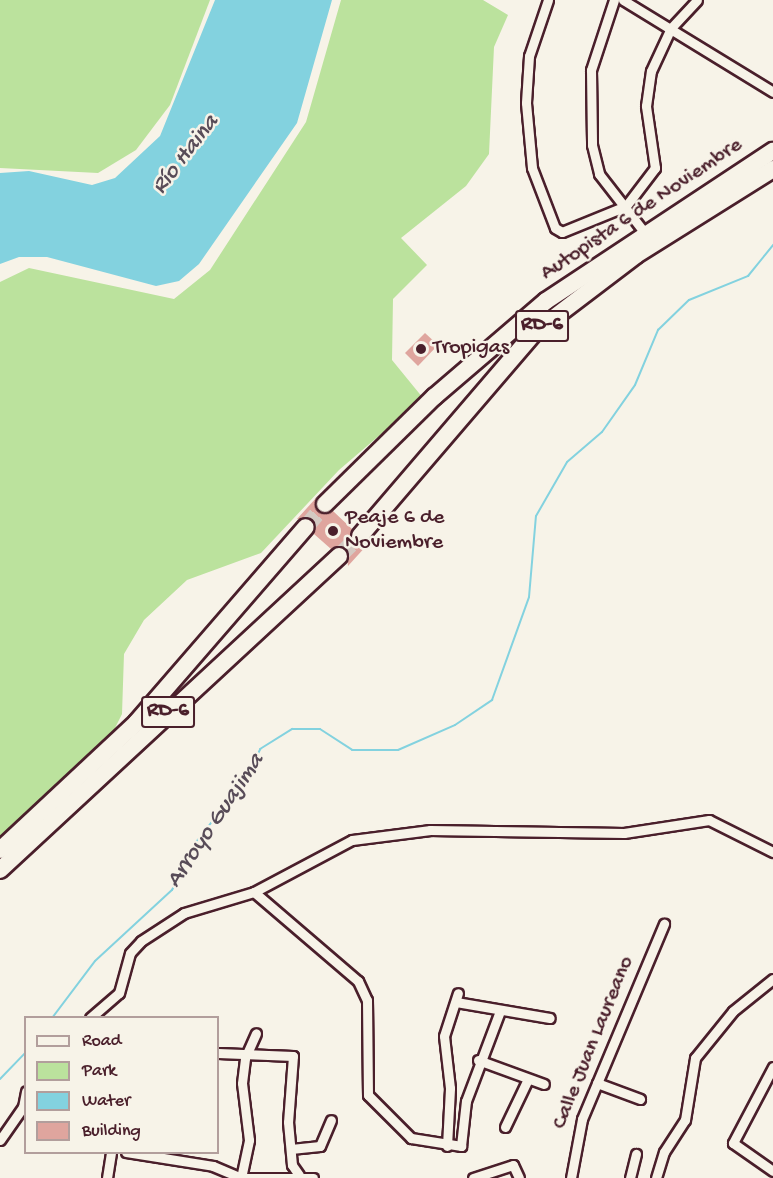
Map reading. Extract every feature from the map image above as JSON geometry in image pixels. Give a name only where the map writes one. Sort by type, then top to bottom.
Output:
[{"type":"highway","name":"Autopista 6 de Noviembre","points":[[325,504],[447,386],[546,301],[773,150]]},
{"type":"highway","name":"Autopista 6 de Noviembre","points":[[360,536],[467,408],[535,332],[589,288],[773,169]]},
{"type":"highway","points":[[447,386],[467,408]]},
{"type":"highway","name":"RD-6","points":[[0,850],[128,731],[306,527]]},
{"type":"highway","name":"RD-6","points":[[0,870],[339,556]]},
{"type":"street","points":[[548,0],[529,56],[526,103],[532,168],[555,228],[562,232],[627,206],[657,161],[646,106],[651,71],[671,28],[697,0]]},
{"type":"street","points":[[614,0],[594,51],[589,115],[599,174],[627,206],[645,233]]},
{"type":"street","points":[[623,0],[773,92]]},
{"type":"street","points":[[91,1016],[119,993],[130,953],[141,941],[184,913],[254,891],[352,840],[430,830],[624,833],[709,820],[773,852]]},
{"type":"street","points":[[254,891],[358,981],[367,1000],[368,1095],[411,1138],[447,1146],[463,1143],[466,1101],[478,1060],[500,1011]]},
{"type":"street","name":"Calle Juan Laureano","points":[[571,1178],[570,1164],[597,1083],[664,924]]},
{"type":"street","points":[[656,1178],[664,1152],[685,1120],[695,1058],[733,1011],[773,979]]},
{"type":"street","points":[[447,1146],[450,1088],[444,1036],[457,998],[500,1011],[550,1018]]},
{"type":"street","points":[[241,1178],[249,1140],[244,1058],[256,1033]]},
{"type":"street","points":[[219,1053],[244,1058],[293,1056],[291,1149],[299,1175]]},
{"type":"street","points":[[478,1060],[528,1081],[544,1084]]},
{"type":"street","points":[[770,1178],[773,1172],[733,1143],[770,1081],[773,1066]]},
{"type":"street","points":[[505,1127],[528,1081]]},
{"type":"street","points":[[597,1083],[639,1099]]},
{"type":"street","points":[[0,1140],[24,1108]]},
{"type":"street","points":[[291,1149],[320,1146],[331,1120]]},
{"type":"street","points":[[107,1178],[111,1154]]},
{"type":"street","points":[[138,1154],[213,1166],[241,1178],[299,1175],[313,1178]]},
{"type":"street","points":[[630,1178],[636,1154]]},
{"type":"street","points":[[473,1178],[513,1165],[519,1178]]},
{"type":"green space","points":[[0,0],[210,0],[170,105],[136,150],[98,173],[0,168]]},
{"type":"green space","points":[[341,0],[483,0],[508,15],[494,47],[489,154],[466,186],[401,238],[427,265],[393,299],[392,360],[423,398],[339,470],[261,553],[187,580],[144,620],[124,654],[122,714],[105,748],[0,843],[0,282],[29,268],[174,299],[210,270],[306,122]]},
{"type":"water","name":"Río Haina","points":[[215,0],[332,0],[297,123],[199,264],[179,281],[156,286],[47,257],[19,257],[0,264],[0,173],[29,171],[92,185],[115,178],[160,136]]},
{"type":"building","name":"Tropigas","points":[[425,333],[438,345],[418,366],[405,353]]},
{"type":"building","name":"Peaje 6 de Noviembre","points":[[317,497],[318,512],[333,511],[352,529],[353,544],[368,544],[348,566],[346,548],[331,549],[314,534],[313,520],[297,519]]},
{"type":"waterway","name":"Arroyo Guajima","points":[[54,1016],[95,961],[172,890],[196,842],[244,781],[260,749],[292,729],[320,729],[352,750],[398,750],[455,725],[492,700],[529,597],[536,516],[567,462],[602,432],[635,385],[658,330],[689,300],[748,276],[773,245]]},
{"type":"waterway","name":"Arroyo Guajima","points":[[0,1079],[24,1054]]},
{"type":"tunnel","points":[[306,527],[325,504]]},
{"type":"tunnel","points":[[339,556],[360,536]]},
{"type":"place","name":"Tropigas","points":[[421,349]]},
{"type":"place","name":"Peaje 6 de Noviembre","points":[[333,531]]}]
